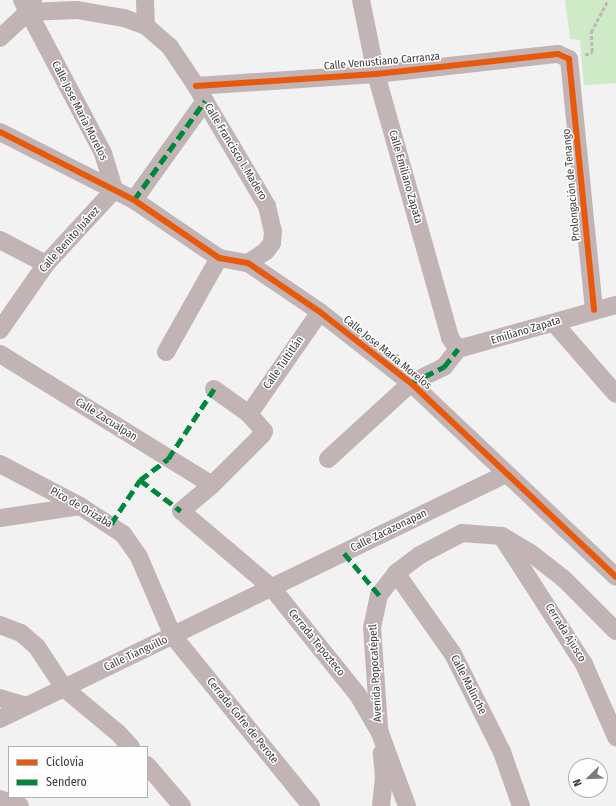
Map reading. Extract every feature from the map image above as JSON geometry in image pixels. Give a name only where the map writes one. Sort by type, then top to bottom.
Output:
[{"type":"street","points":[[145,0],[146,26]]},
{"type":"street","name":"Calle Emiliano Zapata","points":[[362,0],[376,74],[450,338],[458,349]]},
{"type":"street","points":[[0,38],[28,4]]},
{"type":"street","name":"Calle Francisco I. Madero","points":[[28,4],[53,10],[97,12],[146,26],[170,47],[201,94],[267,206],[271,218],[272,243],[266,251],[248,263]]},
{"type":"street","name":"Calle Jose María Morelos","points":[[28,4],[103,153],[114,190],[134,200],[219,258],[248,263],[320,312],[411,383],[616,577]]},
{"type":"street","name":"Calle Venustiano Carranza","points":[[201,94],[558,54],[569,59]]},
{"type":"street","name":"Prolongación de Tenango","points":[[569,59],[594,310]]},
{"type":"street","points":[[134,200],[201,94]]},
{"type":"street","points":[[0,132],[114,190]]},
{"type":"street","name":"Calle Benito Juárez","points":[[0,330],[46,264],[114,190]]},
{"type":"street","points":[[0,240],[46,264]]},
{"type":"street","points":[[166,352],[219,258]]},
{"type":"street","name":"Emiliano Zapata","points":[[458,349],[616,305]]},
{"type":"street","name":"Calle Tultitlán","points":[[249,414],[320,312]]},
{"type":"street","points":[[554,323],[616,394]]},
{"type":"street","points":[[328,459],[411,383],[444,367],[458,349]]},
{"type":"street","name":"Calle Zacualpan","points":[[0,354],[212,485]]},
{"type":"street","points":[[212,485],[262,436],[262,426],[249,414],[214,389]]},
{"type":"street","name":"Pico de Orizaba","points":[[0,464],[111,524],[131,544],[173,636]]},
{"type":"street","name":"Calle Zacazonapan","points":[[272,588],[506,474]]},
{"type":"street","name":"Cerrada Tepozteco","points":[[212,485],[181,511],[272,588],[358,695],[380,733],[407,806]]},
{"type":"street","points":[[0,518],[80,506]]},
{"type":"street","name":"Avenida Popocatépetl","points":[[381,806],[384,778],[372,628],[374,611],[379,595],[396,573],[420,555],[462,533],[502,536],[532,554],[563,578],[616,631]]},
{"type":"street","name":"Cerrada Ajusco","points":[[502,536],[580,657],[604,704],[616,737]]},
{"type":"street","name":"Calle Malinche","points":[[396,573],[453,654],[502,752],[521,806]]},
{"type":"street","name":"Calle Tianguillo","points":[[0,719],[272,588]]},
{"type":"street","points":[[0,625],[20,633],[37,648],[64,688],[118,733],[130,746]]},
{"type":"street","name":"Cerrada Cofre de Perote","points":[[173,636],[311,806]]},
{"type":"street","points":[[0,698],[26,706]]},
{"type":"street","points":[[148,766],[182,806]]},
{"type":"street","points":[[0,799],[20,806]]},
{"type":"path","points":[[569,59],[592,52],[591,32],[608,0]]},
{"type":"green space","points":[[565,0],[616,0],[616,83],[584,85],[580,40],[570,39]]},
{"type":"marked path","points":[[134,200],[205,101]]},
{"type":"marked path","points":[[411,383],[444,367],[458,349]]},
{"type":"marked path","points":[[111,524],[140,480],[168,459],[214,389]]},
{"type":"marked path","points":[[140,480],[181,511]]},
{"type":"marked path","points":[[344,553],[379,595]]},
{"type":"cycle path","points":[[196,86],[376,74],[558,54],[569,59],[594,310]]},
{"type":"cycle path","points":[[0,132],[134,200],[219,258],[248,263],[320,312],[411,383],[616,577]]}]
